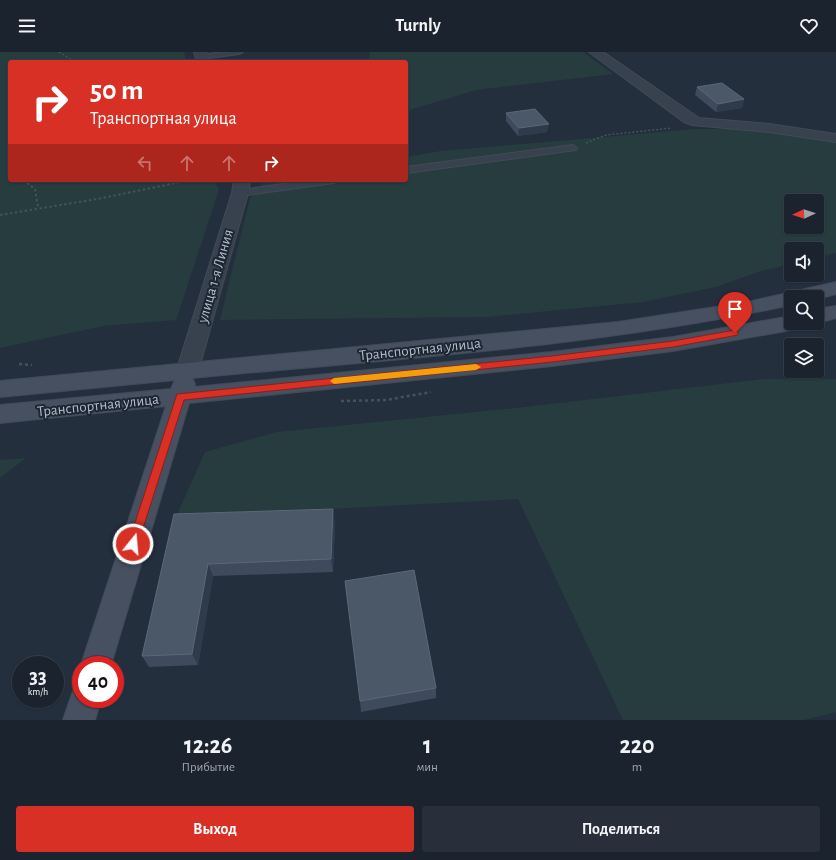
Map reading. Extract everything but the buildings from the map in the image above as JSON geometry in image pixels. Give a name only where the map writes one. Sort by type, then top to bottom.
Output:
[{"type":"street","points":[[595,52],[688,119],[708,124],[764,127],[836,138]]},
{"type":"street","name":"улица 1-я Линия","points":[[187,372],[241,186]]},
{"type":"street","points":[[824,291],[836,288]]},
{"type":"street","name":"Транспортная улица","points":[[0,389],[187,372],[654,324],[761,306],[784,301]]},
{"type":"street","points":[[824,315],[836,312]]},
{"type":"street","name":"Транспортная улица","points":[[0,414],[560,358],[673,344],[784,324]]},
{"type":"street","points":[[99,656],[187,372]]},
{"type":"street","points":[[78,720],[82,708]]},
{"type":"lane","points":[[201,57],[239,52]]},
{"type":"lane","points":[[408,170],[573,148]]},
{"type":"lane","points":[[241,186],[303,182]]},
{"type":"path","points":[[59,52],[70,58],[70,60]]},
{"type":"path","points":[[573,148],[606,135],[708,124]]},
{"type":"path","points":[[26,182],[36,189],[38,207]]},
{"type":"path","points":[[0,215],[38,207],[97,199],[180,182]]},
{"type":"green space","points":[[0,52],[184,52],[186,59],[170,60],[8,60],[8,182],[215,182],[219,190],[176,320],[103,326],[0,348]]},
{"type":"green space","points":[[370,52],[583,52],[613,74],[476,90],[408,110],[408,60],[368,60]]},
{"type":"green space","points":[[695,129],[754,129],[836,142],[836,253],[824,256],[824,242],[784,242],[784,266],[761,271],[716,287],[643,302],[487,317],[220,320],[250,198],[263,182],[408,182],[408,157],[441,151]]},
{"type":"green space","points":[[764,379],[836,379],[836,712],[804,720],[623,720],[518,499],[176,517],[205,452],[277,432],[516,408]]},
{"type":"green space","points":[[26,458],[0,478],[0,460]]},
{"type":"slow traffic","points":[[334,381],[476,367]]},
{"type":"route","points":[[133,544],[180,397],[552,359],[673,344],[735,333]]}]
